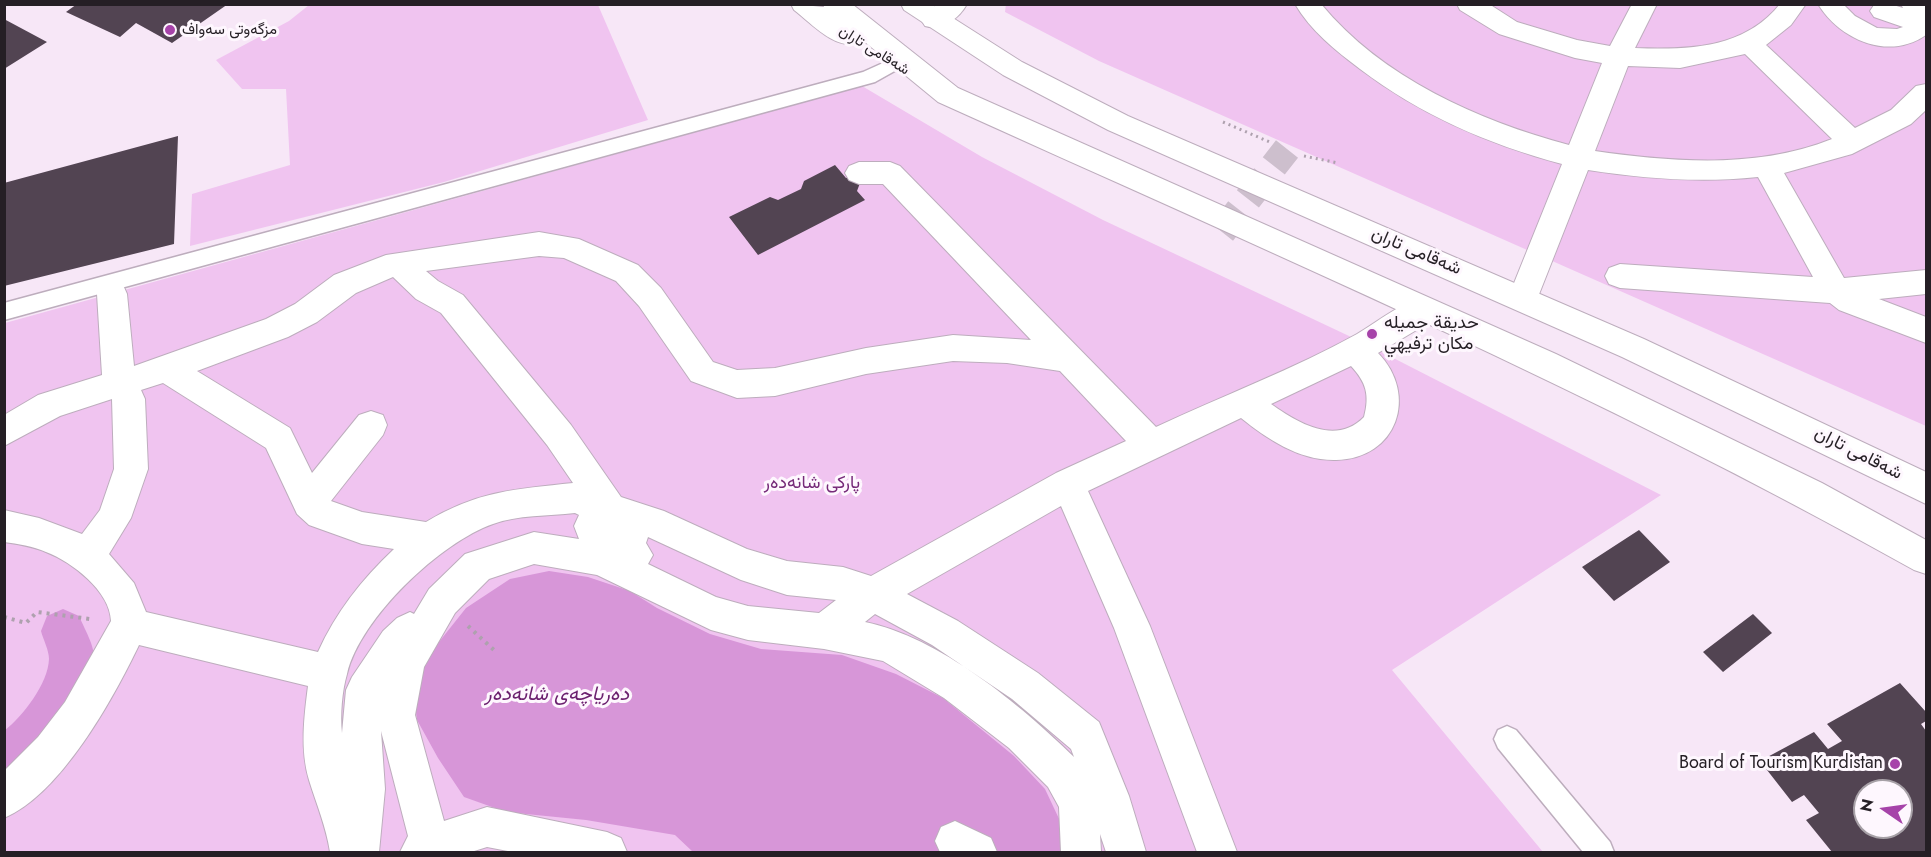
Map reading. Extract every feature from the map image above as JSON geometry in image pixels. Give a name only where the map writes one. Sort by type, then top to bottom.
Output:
[{"type":"street","name":"شەقامی تاران","points":[[804,4],[849,37],[948,95],[1545,363],[1810,494],[1926,558]]},
{"type":"street","name":"شەقامی تاران","points":[[835,4],[948,95]]},
{"type":"street","points":[[1307,4],[1349,47],[1413,94],[1478,126],[1579,159],[1648,169],[1694,171],[1766,165],[1831,151],[1852,141],[1915,119],[1926,93]]},
{"type":"street","points":[[1469,4],[1508,28],[1536,38],[1618,57],[1680,60],[1750,44],[1782,19],[1794,4]]},
{"type":"street","points":[[1523,298],[1618,57],[1645,4]]},
{"type":"street","points":[[1830,4],[1844,22],[1870,11],[1887,38],[1907,36],[1916,31],[1920,18]]},
{"type":"street","name":"شەقامی تاران","points":[[934,10],[1004,66],[1111,119],[1523,298],[1799,423],[1926,489]]},
{"type":"street","points":[[1750,44],[1852,141]]},
{"type":"street","points":[[1766,165],[1836,291],[1850,302],[1926,330]]},
{"type":"street","points":[[859,172],[890,173],[1152,446]]},
{"type":"street","points":[[4,432],[51,405],[166,369],[277,328],[306,313],[345,284],[397,263],[539,243],[568,247],[627,273],[650,297],[702,372],[737,384],[775,382],[866,361],[953,348],[1007,350],[1068,359]]},
{"type":"street","points":[[397,263],[427,290],[452,304],[559,435],[608,506]]},
{"type":"street","points":[[1620,276],[1836,291],[1926,282]]},
{"type":"street","points":[[88,555],[114,518],[131,469],[129,399],[119,383],[112,294]]},
{"type":"street","points":[[824,631],[873,594],[1068,484],[1354,349],[1424,310]]},
{"type":"street","points":[[1244,402],[1278,427],[1312,442],[1348,443],[1367,438],[1377,428],[1382,411],[1383,389],[1374,371],[1354,349]]},
{"type":"street","points":[[166,369],[278,438],[309,503],[321,514],[362,528],[430,539]]},
{"type":"street","points":[[309,503],[371,425]]},
{"type":"street","points":[[1068,484],[1132,626],[1217,852]]},
{"type":"street","points":[[350,852],[347,829],[328,778],[322,723],[328,673],[355,619],[384,582],[430,539],[457,522],[495,507],[575,498],[608,506],[685,537],[741,564],[787,578],[843,584],[873,594],[945,633],[1025,686],[1085,736],[1109,796],[1126,852]]},
{"type":"street","points":[[673,593],[674,579],[653,564],[594,534],[591,526],[600,522],[668,544],[685,537]]},
{"type":"street","points":[[4,526],[64,541],[88,555],[111,580],[127,604],[129,625],[80,716],[50,756],[4,798]]},
{"type":"street","points":[[359,852],[366,789],[361,740],[365,690],[396,644],[478,566],[534,548],[601,559],[711,613],[748,623],[824,631],[890,645],[957,685],[1023,734],[1062,773],[1079,803],[1081,852]]},
{"type":"street","points":[[442,601],[406,662],[396,715],[425,849],[487,827],[607,852]]},
{"type":"street","points":[[129,625],[328,673]]},
{"type":"lane","points":[[4,312],[869,77],[894,64]]},
{"type":"lane","points":[[1507,739],[1600,852]]},
{"type":"path","points":[[1223,122],[1272,143]]},
{"type":"path","points":[[1304,156],[1338,163]]},
{"type":"path","points":[[4,616],[26,623],[37,612],[129,625]]},
{"type":"green space","points":[[1006,4],[1926,5],[1926,426],[1099,61],[1005,12]]},
{"type":"green space","points":[[309,5],[598,5],[648,120],[444,182],[190,246],[192,194],[290,165],[286,89],[242,89],[216,60],[289,21]]},
{"type":"green space","name":"پارکی شانەدەر","points":[[862,86],[982,157],[1103,220],[1366,344],[1661,495],[1392,670],[1543,852],[5,852],[5,323]]},
{"type":"water","name":"دەریاچەی شانەدەر","points":[[549,571],[588,577],[630,591],[657,608],[710,634],[761,649],[842,655],[896,674],[943,698],[1014,756],[1045,789],[1061,823],[1062,852],[693,852],[675,835],[586,820],[506,812],[464,797],[438,758],[417,720],[414,697],[422,671],[435,647],[466,608],[510,579]]},
{"type":"building","name":"مزگەوتی سەواف","points":[[77,4],[228,4],[172,43],[136,23],[120,37],[66,12]]},
{"type":"building","points":[[4,19],[47,42],[4,69]]},
{"type":"building","points":[[178,136],[174,244],[4,286],[4,183]]},
{"type":"building","points":[[835,165],[846,178],[850,177],[860,183],[857,191],[865,200],[758,255],[729,217],[770,197],[778,200],[801,189],[804,181]]},
{"type":"building","points":[[1639,530],[1670,562],[1614,601],[1582,567]]},
{"type":"building","points":[[1753,614],[1772,633],[1723,672],[1703,652]]},
{"type":"building","points":[[1900,683],[1926,712],[1926,721],[1921,724],[1926,731],[1926,852],[1832,852],[1806,820],[1819,813],[1804,795],[1792,802],[1760,761],[1814,732],[1828,749],[1842,741],[1827,724]]},
{"type":"waterway","points":[[4,763],[31,740],[62,694],[72,658],[63,631]]},
{"type":"tunnel","points":[[1222,232],[1287,149]]},
{"type":"place","name":"مزگەوتی سەواف","points":[[170,30]]},
{"type":"place","name":"حديقة جميله مكان ترفيهي","points":[[1372,334]]},
{"type":"place","name":"Board of Tourism Kurdistan","points":[[1895,764]]}]
